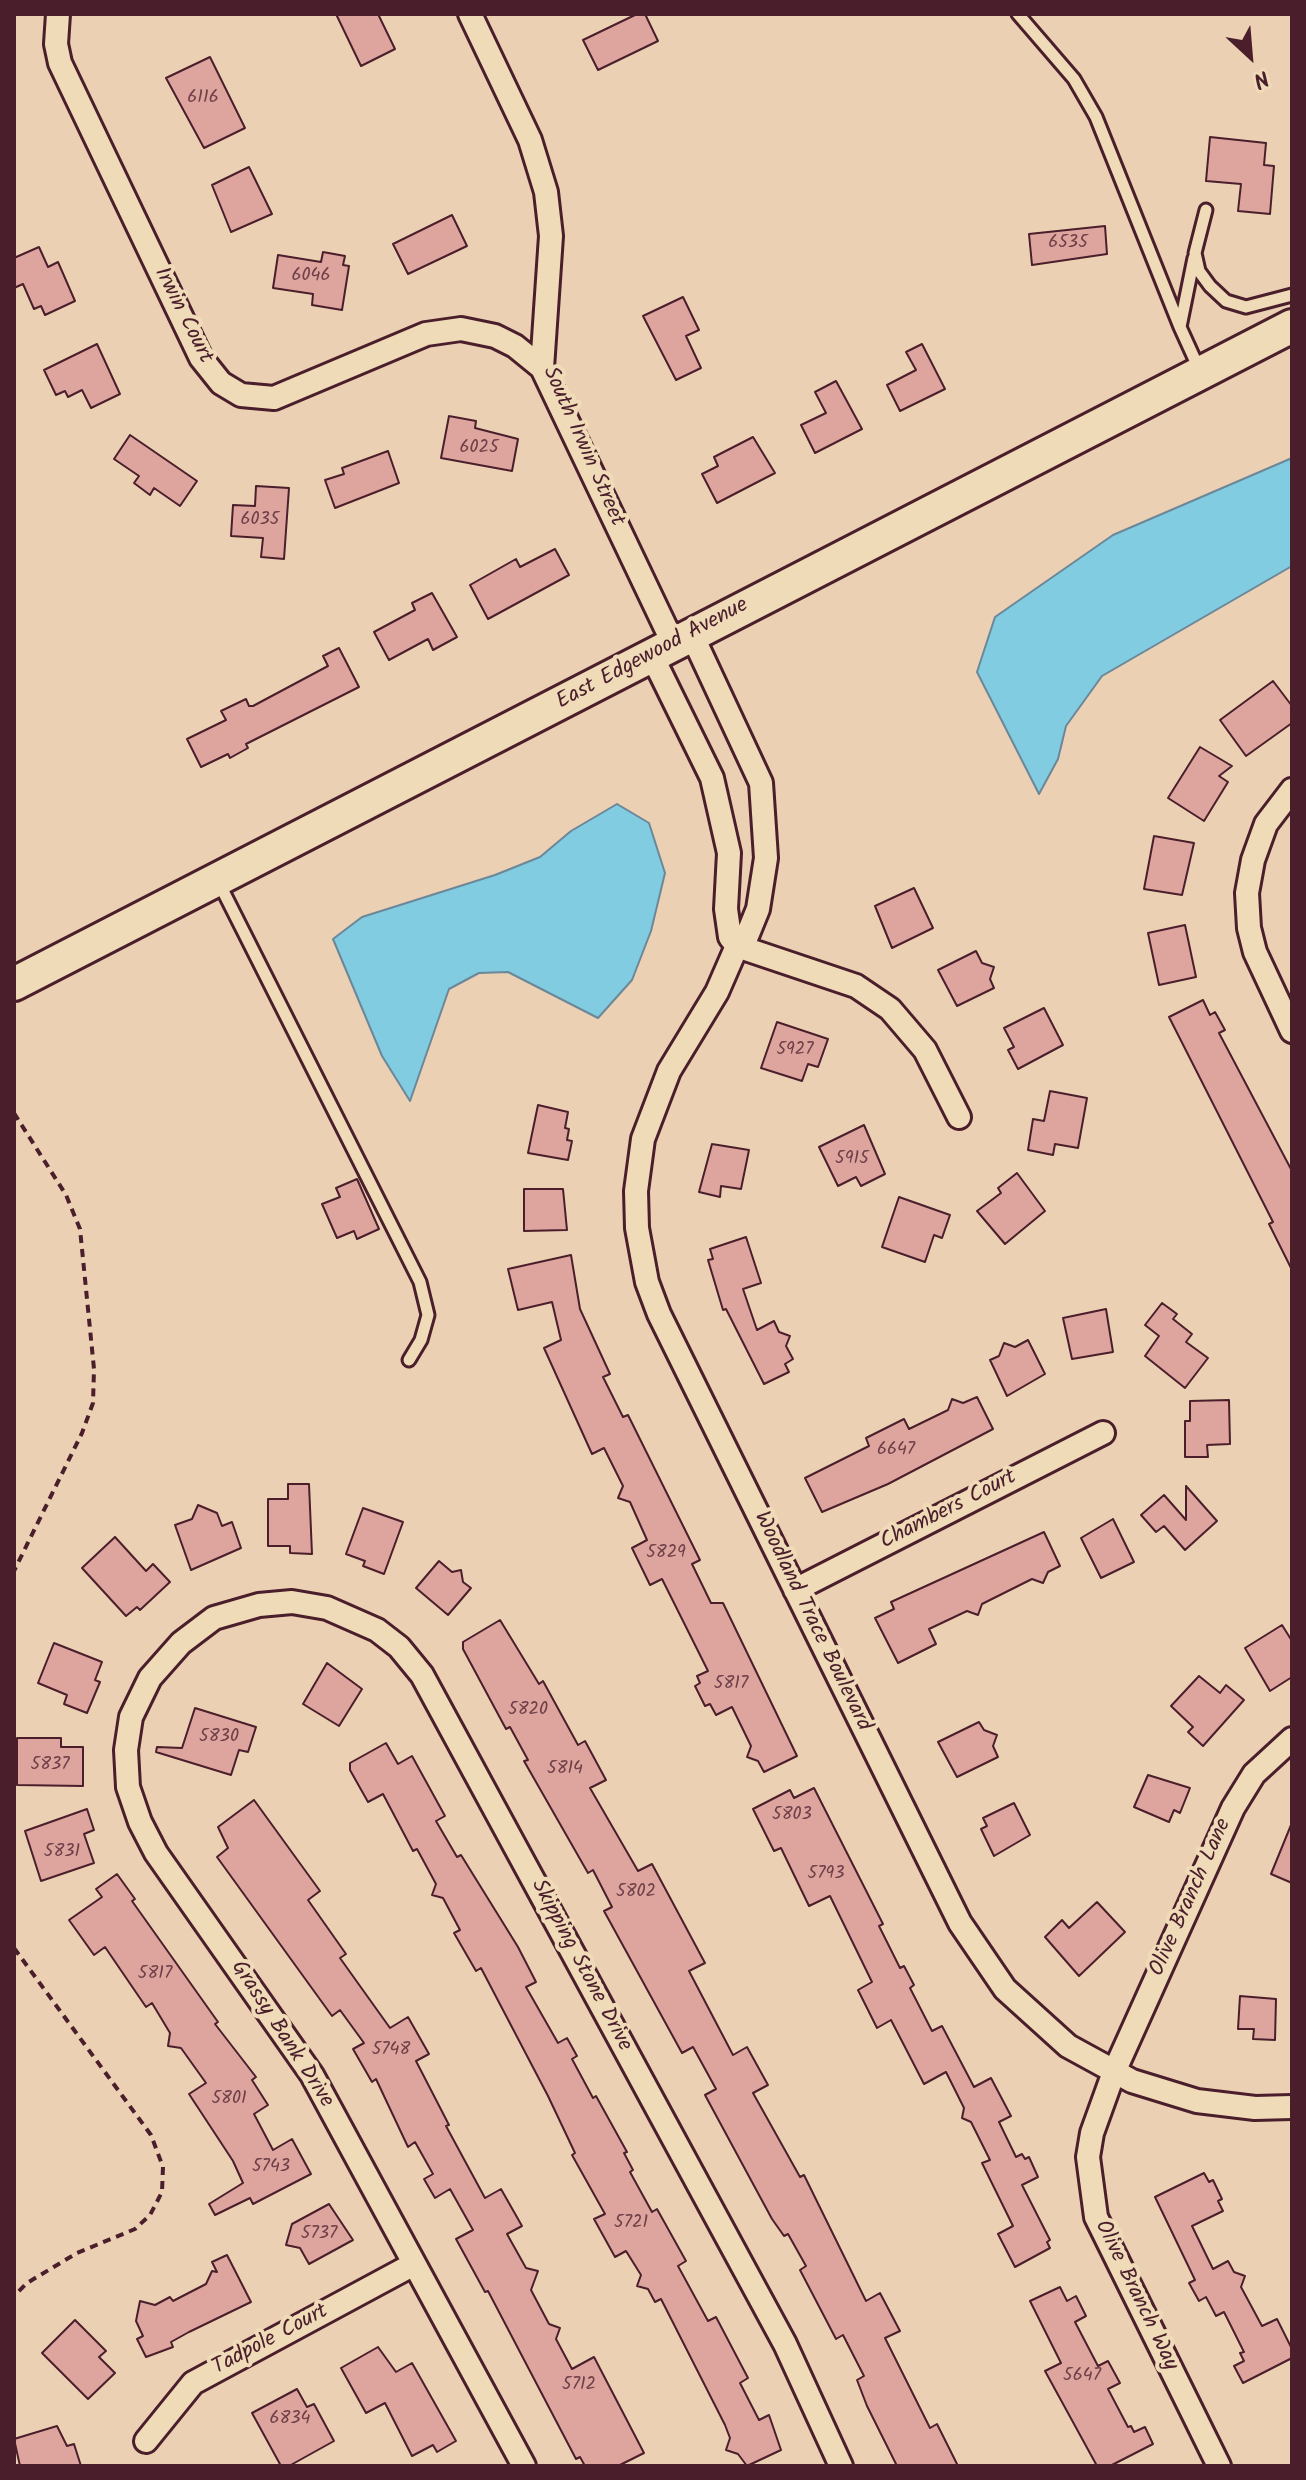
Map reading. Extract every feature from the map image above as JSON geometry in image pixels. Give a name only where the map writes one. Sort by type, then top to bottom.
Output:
[{"type":"main road","name":"East Edgewood Avenue","points":[[14,984],[1292,326]]},
{"type":"street","name":"Irwin Court","points":[[58,14],[55,30],[60,63],[201,358],[221,383],[241,395],[274,398],[295,392],[426,334],[461,329],[495,336],[515,346],[542,368]]},
{"type":"street","name":"South Irwin Street","points":[[470,14],[530,140],[546,192],[551,236],[542,368],[673,645]]},
{"type":"street","name":"Woodland Trace Boulevard","points":[[673,645],[761,783],[766,858],[758,909],[745,941],[737,946],[717,992],[669,1071],[652,1110],[638,1169],[637,1228],[647,1282],[659,1314],[960,1923],[1005,1989],[1043,2026],[1114,2072],[1151,2088],[1197,2101],[1255,2108],[1292,2107]]},
{"type":"street","points":[[673,645],[712,778],[729,853],[726,909],[730,937],[737,946],[856,986],[890,1009],[925,1050],[959,1117]]},
{"type":"street","points":[[1292,790],[1266,824],[1248,881],[1249,928],[1258,962],[1292,1031]]},
{"type":"street","name":"Chambers Court","points":[[795,1590],[1103,1433]]},
{"type":"street","name":"Skipping Stone Drive","points":[[214,1618],[259,1605],[292,1602],[327,1608],[377,1630],[399,1647],[422,1675],[785,2344],[841,2466]]},
{"type":"street","name":"Grassy Bank Drive","points":[[214,1618],[181,1643],[150,1678],[131,1717],[126,1750],[128,1787],[140,1822],[156,1853],[312,2075],[524,2466]]},
{"type":"street","name":"Olive Branch Lane","points":[[1114,2072],[1233,1808],[1254,1774],[1292,1739]]},
{"type":"street","name":"Olive Branch Way","points":[[1114,2072],[1092,2133],[1088,2157],[1096,2217],[1219,2466]]},
{"type":"street","name":"Tadpole Court","points":[[146,2441],[193,2383],[414,2264]]},
{"type":"lane","points":[[1018,14],[1074,79],[1096,117],[1201,373]]},
{"type":"lane","points":[[1180,327],[1206,210]]},
{"type":"lane","points":[[1195,253],[1199,271],[1226,301],[1246,307],[1292,295]]},
{"type":"lane","points":[[217,879],[420,1282],[428,1315],[421,1340],[409,1360]]},
{"type":"path","points":[[14,1113],[66,1195],[80,1229],[94,1369],[93,1403],[82,1433],[14,1571]]},
{"type":"path","points":[[14,1948],[151,2135],[163,2167],[162,2192],[150,2215],[135,2229],[77,2253],[27,2283],[14,2296]]},
{"type":"water","points":[[1292,458],[1292,566],[1102,676],[1066,726],[1058,759],[1039,794],[977,672],[995,617],[1113,535]]},
{"type":"water","points":[[617,804],[649,823],[665,873],[651,931],[632,980],[598,1018],[508,972],[479,973],[449,989],[410,1101],[382,1056],[333,939],[362,917],[495,875],[540,857],[571,831]]},
{"type":"building","points":[[336,14],[378,14],[395,49],[361,66]]},
{"type":"building","points":[[637,14],[645,14],[658,41],[598,70],[583,40]]},
{"type":"building","points":[[210,57],[245,128],[204,148],[166,78]]},
{"type":"building","points":[[1210,137],[1266,143],[1264,165],[1274,166],[1270,214],[1238,211],[1241,184],[1206,181]]},
{"type":"building","points":[[249,167],[272,214],[231,232],[212,185]]},
{"type":"building","points":[[452,215],[467,246],[408,274],[393,244]]},
{"type":"building","points":[[1105,226],[1107,254],[1032,265],[1029,234]]},
{"type":"building","points":[[39,247],[48,267],[58,262],[75,301],[45,315],[41,306],[34,309],[23,284],[14,288],[14,258]]},
{"type":"building","points":[[323,252],[345,256],[343,265],[349,266],[342,310],[312,305],[313,294],[273,288],[278,255],[321,262]]},
{"type":"building","points":[[683,297],[699,330],[686,336],[701,368],[676,380],[643,316]]},
{"type":"building","points":[[97,344],[120,394],[91,408],[82,390],[68,397],[65,391],[56,395],[44,370]]},
{"type":"building","points":[[922,344],[945,389],[900,411],[887,385],[916,370],[906,352]]},
{"type":"building","points":[[836,381],[862,429],[815,453],[801,425],[826,413],[815,392]]},
{"type":"building","points":[[449,416],[476,421],[475,428],[518,439],[512,471],[441,458]]},
{"type":"building","points":[[130,435],[197,481],[180,506],[154,488],[150,495],[134,483],[139,476],[114,459]]},
{"type":"building","points":[[753,437],[775,473],[717,503],[702,474],[718,466],[714,457]]},
{"type":"building","points":[[388,451],[399,483],[335,508],[325,480],[344,474],[342,468]]},
{"type":"building","points":[[256,486],[289,488],[284,559],[261,557],[263,538],[231,536],[233,505],[255,506]]},
{"type":"building","points":[[555,549],[569,575],[488,619],[470,585],[516,559],[520,567]]},
{"type":"building","points":[[432,593],[457,637],[433,650],[428,639],[389,660],[374,632],[415,610],[412,603]]},
{"type":"building","points":[[339,648],[359,687],[246,744],[248,748],[230,758],[228,754],[201,767],[187,739],[226,720],[221,711],[246,699],[249,706],[253,706],[328,666],[323,656]]},
{"type":"building","points":[[1273,681],[1292,706],[1292,723],[1246,756],[1220,720]]},
{"type":"building","points":[[1200,747],[1232,766],[1219,776],[1228,782],[1204,821],[1168,798]]},
{"type":"building","points":[[1154,836],[1194,843],[1182,895],[1144,889]]},
{"type":"building","points":[[914,888],[933,928],[892,948],[875,906]]},
{"type":"building","points":[[1185,925],[1196,977],[1159,985],[1148,933]]},
{"type":"building","points":[[976,951],[982,963],[994,967],[990,979],[994,988],[957,1006],[938,970]]},
{"type":"building","points":[[1203,1000],[1210,1015],[1215,1012],[1225,1030],[1219,1033],[1292,1171],[1292,1270],[1269,1224],[1273,1222],[1169,1017]]},
{"type":"building","points":[[1044,1008],[1063,1045],[1018,1069],[1008,1050],[1014,1047],[1004,1028]]},
{"type":"building","points":[[777,1022],[828,1039],[818,1067],[808,1064],[802,1081],[761,1068]]},
{"type":"building","points":[[1050,1091],[1087,1098],[1078,1148],[1055,1144],[1053,1155],[1028,1150],[1033,1119],[1044,1121]]},
{"type":"building","points":[[538,1105],[568,1112],[565,1128],[569,1129],[567,1140],[572,1141],[568,1160],[528,1153]]},
{"type":"building","points":[[864,1125],[885,1174],[861,1186],[856,1177],[838,1186],[819,1147]]},
{"type":"building","points":[[712,1144],[749,1150],[741,1189],[721,1186],[720,1197],[699,1192]]},
{"type":"building","points":[[1017,1173],[1045,1211],[1005,1244],[977,1211],[1001,1193],[998,1188]]},
{"type":"building","points":[[357,1179],[379,1229],[357,1239],[354,1231],[337,1238],[322,1204],[340,1197],[336,1188]]},
{"type":"building","points":[[524,1189],[563,1189],[567,1230],[524,1231]]},
{"type":"building","points":[[899,1197],[950,1215],[942,1238],[934,1235],[925,1262],[882,1247]]},
{"type":"building","points":[[746,1237],[761,1283],[743,1289],[757,1330],[774,1321],[779,1332],[790,1336],[786,1346],[793,1359],[785,1364],[789,1372],[764,1384],[726,1309],[723,1310],[708,1260],[713,1259],[710,1249]]},
{"type":"building","points":[[571,1255],[580,1309],[610,1374],[603,1377],[623,1417],[628,1415],[700,1560],[692,1564],[711,1603],[723,1603],[797,1756],[764,1772],[758,1761],[747,1757],[751,1746],[732,1707],[716,1715],[710,1704],[705,1706],[695,1686],[700,1683],[697,1676],[708,1671],[662,1579],[650,1585],[632,1548],[647,1540],[630,1502],[618,1498],[623,1486],[604,1448],[592,1454],[544,1348],[561,1340],[552,1302],[518,1310],[508,1269]]},
{"type":"building","points":[[1162,1303],[1177,1314],[1173,1319],[1192,1334],[1186,1342],[1208,1358],[1185,1388],[1145,1356],[1159,1336],[1145,1325]]},
{"type":"building","points":[[1106,1309],[1113,1352],[1072,1359],[1063,1318]]},
{"type":"building","points":[[1028,1340],[1045,1374],[1007,1396],[990,1360],[999,1356],[1004,1343],[1015,1347]]},
{"type":"building","points":[[977,1397],[993,1429],[888,1484],[822,1512],[805,1478],[869,1446],[866,1438],[904,1419],[909,1429],[948,1410],[952,1399],[963,1403]]},
{"type":"building","points":[[1229,1400],[1230,1444],[1207,1445],[1208,1457],[1185,1457],[1185,1421],[1190,1421],[1190,1401]]},
{"type":"building","points":[[288,1484],[309,1484],[312,1554],[290,1553],[290,1546],[268,1546],[268,1499],[288,1499]]},
{"type":"building","points":[[1186,1486],[1217,1521],[1185,1550],[1164,1526],[1156,1532],[1141,1515],[1164,1495],[1186,1520]]},
{"type":"building","points":[[198,1505],[217,1513],[222,1526],[232,1522],[241,1548],[191,1570],[175,1525],[192,1519]]},
{"type":"building","points":[[363,1508],[403,1522],[384,1574],[363,1566],[365,1561],[346,1554]]},
{"type":"building","points":[[1113,1519],[1134,1562],[1101,1578],[1081,1538]]},
{"type":"building","points":[[1044,1532],[1060,1566],[1048,1572],[1043,1583],[1032,1579],[982,1604],[978,1615],[967,1611],[929,1629],[936,1644],[898,1663],[875,1618],[894,1609],[891,1602]]},
{"type":"building","points":[[115,1537],[146,1571],[153,1564],[170,1582],[140,1610],[137,1607],[126,1616],[82,1568]]},
{"type":"building","points":[[439,1561],[452,1572],[461,1570],[463,1582],[471,1588],[448,1615],[416,1588]]},
{"type":"building","points":[[500,1620],[539,1684],[543,1681],[578,1745],[585,1741],[606,1780],[590,1788],[638,1871],[652,1864],[705,1963],[689,1971],[733,2055],[747,2047],[768,2085],[753,2093],[800,2177],[804,2175],[866,2301],[880,2293],[900,2331],[885,2338],[930,2428],[937,2424],[958,2466],[897,2466],[867,2406],[857,2380],[864,2376],[843,2335],[836,2339],[800,2270],[806,2266],[788,2234],[784,2236],[772,2219],[705,2095],[716,2089],[693,2047],[682,2053],[604,1911],[612,1907],[593,1870],[588,1873],[524,1761],[528,1760],[510,1727],[506,1729],[463,1649],[463,1642]]},
{"type":"building","points":[[1282,1625],[1292,1641],[1292,1677],[1270,1691],[1245,1648]]},
{"type":"building","points":[[54,1643],[102,1662],[95,1680],[100,1682],[87,1713],[64,1704],[67,1695],[38,1683]]},
{"type":"building","points":[[327,1663],[362,1689],[339,1726],[303,1704]]},
{"type":"building","points":[[1199,1676],[1220,1693],[1226,1685],[1244,1700],[1203,1746],[1188,1732],[1193,1727],[1171,1706]]},
{"type":"building","points":[[195,1708],[256,1727],[248,1752],[239,1750],[231,1775],[156,1752],[157,1747],[182,1748]]},
{"type":"building","points":[[979,1722],[984,1730],[997,1735],[993,1746],[998,1757],[957,1777],[938,1742]]},
{"type":"building","points":[[17,1738],[61,1738],[61,1747],[83,1747],[83,1786],[17,1785]]},
{"type":"building","points":[[386,1743],[398,1764],[412,1756],[445,1816],[436,1821],[457,1857],[461,1855],[518,1947],[536,1982],[526,1987],[558,2043],[567,2038],[577,2056],[572,2059],[627,2152],[624,2153],[633,2170],[630,2172],[652,2212],[657,2209],[686,2261],[678,2266],[708,2321],[716,2317],[748,2378],[740,2383],[759,2420],[769,2415],[781,2450],[747,2466],[738,2454],[726,2450],[730,2438],[725,2425],[661,2299],[655,2302],[648,2289],[637,2286],[641,2275],[626,2251],[615,2257],[594,2219],[605,2214],[572,2155],[575,2153],[548,2096],[481,1968],[476,1971],[454,1933],[460,1930],[443,1898],[432,1895],[436,1884],[417,1849],[413,1851],[383,1794],[368,1802],[350,1770],[350,1763]]},
{"type":"building","points":[[1148,1775],[1190,1788],[1180,1813],[1174,1810],[1169,1822],[1134,1807]]},
{"type":"building","points":[[814,1788],[883,1924],[879,1926],[900,1968],[904,1966],[914,1985],[910,1988],[932,2031],[942,2026],[974,2087],[991,2078],[1011,2116],[999,2122],[1016,2157],[1022,2154],[1025,2159],[1029,2157],[1038,2177],[1022,2185],[1050,2240],[1047,2242],[1050,2248],[1015,2267],[998,2234],[1013,2226],[982,2163],[990,2160],[971,2122],[962,2118],[964,2108],[946,2072],[924,2084],[891,2020],[877,2028],[858,1990],[872,1982],[830,1896],[809,1906],[781,1848],[774,1851],[753,1809],[790,1790],[794,1798]]},
{"type":"building","points":[[254,1800],[320,1891],[308,1900],[346,1954],[340,1958],[390,2028],[408,2017],[429,2054],[416,2061],[449,2125],[446,2126],[485,2198],[501,2189],[522,2226],[507,2234],[526,2268],[538,2271],[531,2290],[549,2324],[560,2328],[556,2339],[572,2369],[594,2357],[644,2453],[618,2466],[585,2466],[580,2457],[576,2459],[488,2291],[485,2292],[456,2239],[473,2230],[450,2189],[435,2198],[424,2179],[433,2174],[415,2142],[408,2147],[376,2079],[372,2082],[353,2049],[364,2043],[340,2010],[332,2016],[217,1857],[228,1848],[218,1827]]},
{"type":"building","points":[[1014,1803],[1030,1835],[994,1856],[981,1829],[987,1826],[983,1818]]},
{"type":"building","points":[[87,1809],[94,1830],[84,1834],[94,1863],[41,1881],[25,1831]]},
{"type":"building","points":[[1292,1825],[1292,1883],[1271,1874]]},
{"type":"building","points":[[117,1874],[135,1899],[132,1901],[218,2022],[215,2024],[256,2077],[252,2080],[268,2105],[254,2114],[273,2150],[292,2139],[311,2174],[253,2204],[250,2198],[215,2215],[209,2204],[243,2183],[233,2161],[189,2094],[206,2083],[181,2048],[168,2046],[170,2033],[152,2003],[146,2007],[105,1947],[94,1955],[69,1920],[102,1897],[96,1889]]},
{"type":"building","points":[[1097,1902],[1125,1932],[1079,1976],[1045,1937],[1062,1920],[1069,1928]]},
{"type":"building","points":[[1240,1996],[1276,1999],[1275,2040],[1253,2039],[1254,2029],[1238,2029]]},
{"type":"building","points":[[1204,2173],[1209,2182],[1213,2180],[1222,2199],[1218,2201],[1223,2211],[1192,2226],[1213,2269],[1228,2261],[1234,2272],[1245,2276],[1241,2287],[1262,2326],[1277,2319],[1292,2349],[1292,2358],[1243,2383],[1234,2366],[1244,2361],[1240,2353],[1244,2352],[1224,2312],[1216,2316],[1206,2297],[1199,2301],[1189,2283],[1195,2280],[1155,2197]]},
{"type":"building","points":[[329,2204],[353,2240],[309,2264],[300,2248],[286,2245],[292,2224]]},
{"type":"building","points":[[227,2255],[251,2302],[171,2342],[173,2347],[146,2357],[137,2339],[143,2336],[136,2321],[140,2301],[155,2305],[170,2297],[173,2301],[206,2284],[212,2271],[217,2272],[212,2262]]},
{"type":"building","points":[[1060,2287],[1067,2301],[1076,2296],[1086,2316],[1075,2322],[1098,2366],[1108,2361],[1120,2383],[1108,2389],[1128,2427],[1131,2426],[1134,2432],[1145,2427],[1153,2444],[1110,2466],[1097,2466],[1045,2371],[1061,2363],[1030,2301]]},
{"type":"building","points":[[75,2320],[106,2351],[99,2357],[115,2373],[88,2399],[42,2353]]},
{"type":"building","points":[[378,2347],[396,2372],[412,2363],[456,2441],[437,2452],[433,2445],[412,2456],[385,2403],[366,2413],[341,2368]]},
{"type":"building","points":[[297,2389],[307,2407],[314,2404],[334,2441],[289,2466],[281,2466],[252,2413]]},
{"type":"building","points":[[57,2426],[67,2446],[74,2444],[81,2466],[20,2466],[14,2439]]}]
